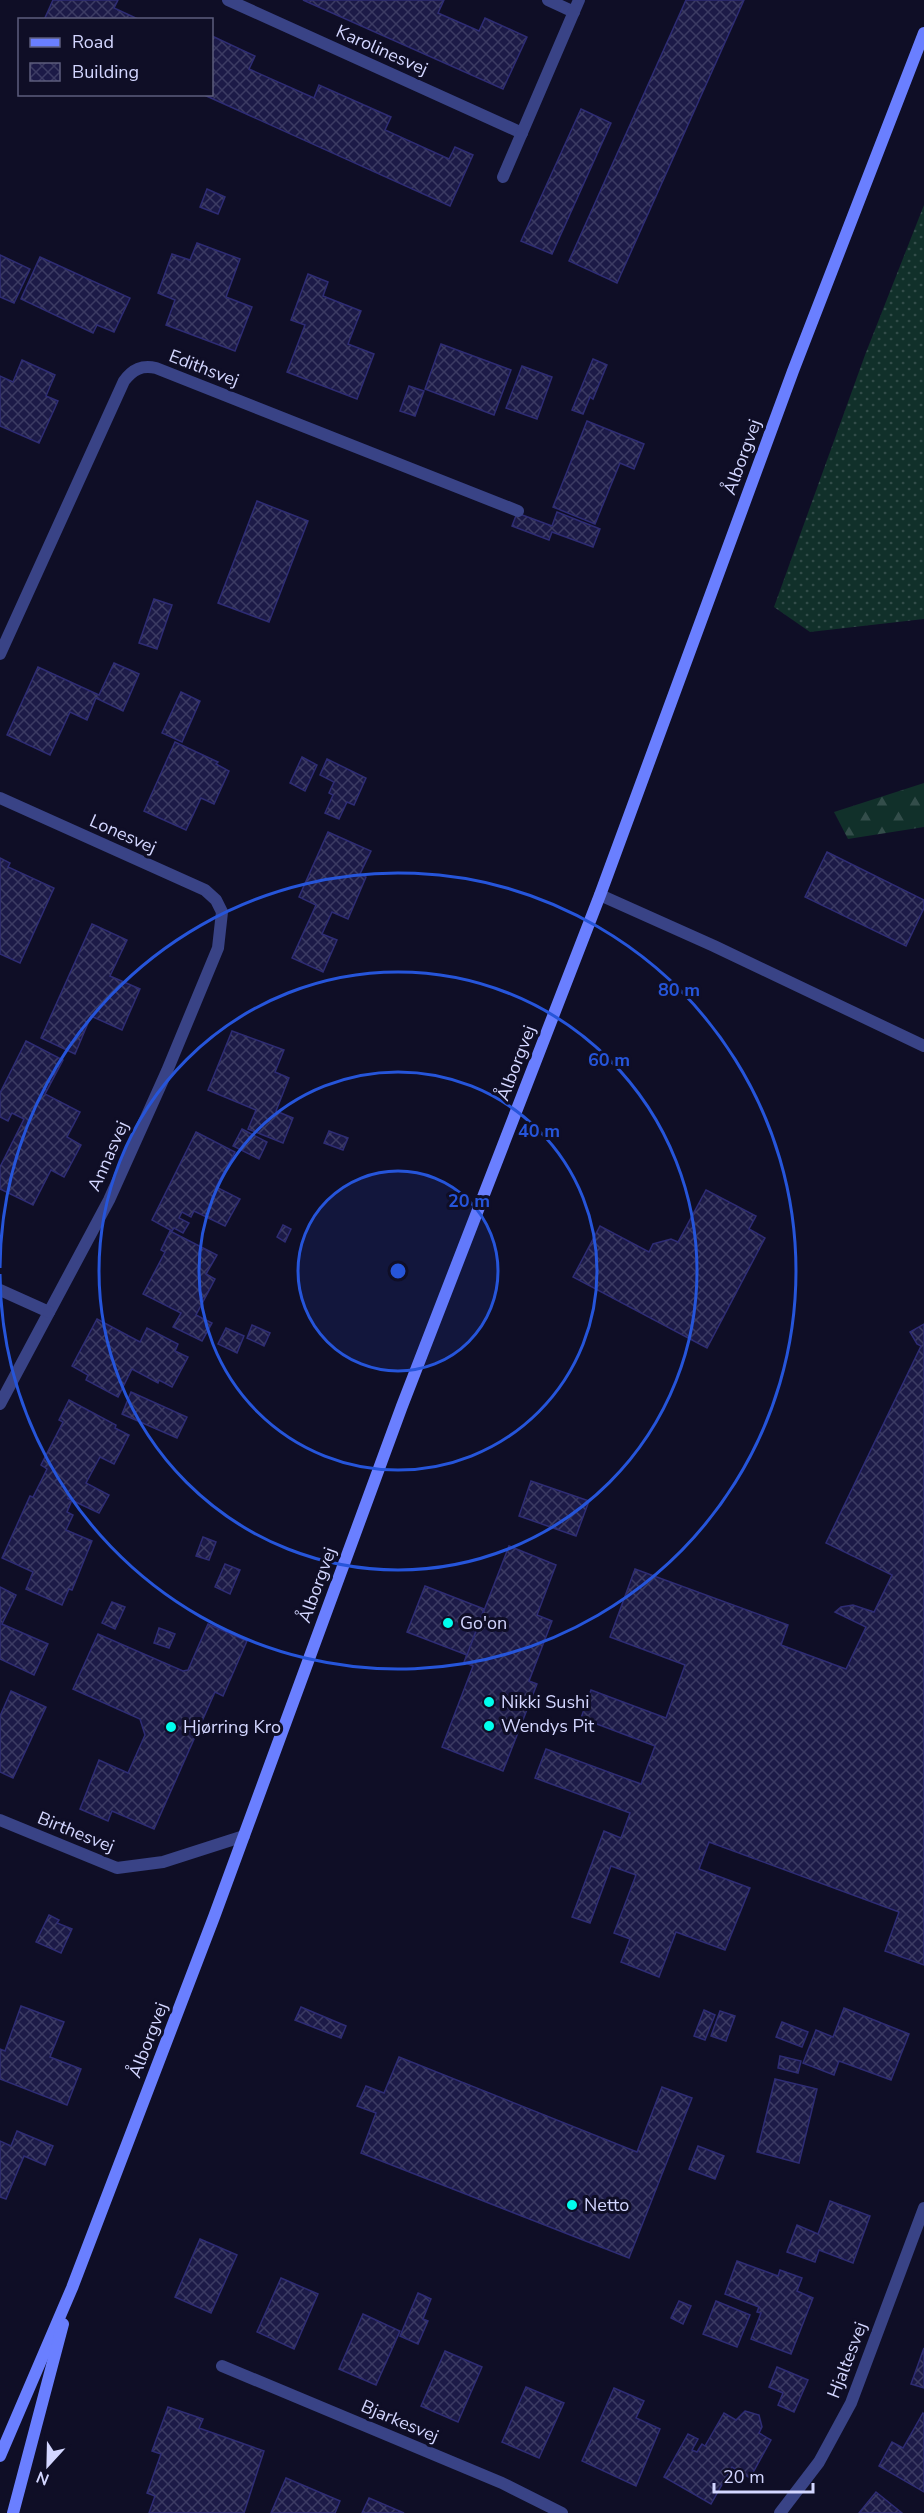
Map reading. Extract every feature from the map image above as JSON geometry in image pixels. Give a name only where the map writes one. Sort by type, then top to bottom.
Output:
[{"type":"main road","name":"Ålborgvej","points":[[0,2456],[72,2288],[244,1836],[402,1406],[600,896],[793,371],[924,33]]},
{"type":"main road","name":"Ålborgvej","points":[[13,2513],[72,2288]]},
{"type":"street","name":"Karolinesvej","points":[[228,0],[522,133]]},
{"type":"street","points":[[503,177],[577,6],[548,0]]},
{"type":"street","name":"Edithsvej","points":[[0,654],[124,381],[129,374],[147,366],[518,511]]},
{"type":"street","name":"Lonesvej","points":[[0,798],[205,891],[216,900],[222,912]]},
{"type":"street","points":[[600,896],[714,946],[924,1046]]},
{"type":"street","name":"Annasvej","points":[[0,1404],[109,1200],[167,1071],[218,948],[222,912]]},
{"type":"street","points":[[0,1290],[49,1312]]},
{"type":"street","name":"Birthesvej","points":[[0,1820],[117,1869],[164,1862],[244,1836]]},
{"type":"street","name":"Hjaltesvej","points":[[780,2513],[819,2462],[851,2403],[924,2208]]},
{"type":"street","name":"Bjarkesvej","points":[[222,2366],[502,2483],[562,2513]]},
{"type":"green space","points":[[924,205],[924,619],[810,632],[774,607],[865,355]]},
{"type":"green space","points":[[924,783],[924,827],[848,839],[834,812]]},
{"type":"building","points":[[53,0],[118,0],[114,8],[136,18],[45,18]]},
{"type":"building","points":[[303,0],[444,0],[438,13],[479,31],[485,18],[527,37],[503,89]]},
{"type":"building","points":[[686,0],[744,0],[617,283],[569,261]]},
{"type":"building","points":[[213,36],[255,56],[249,69],[314,98],[319,85],[391,117],[385,130],[449,159],[455,147],[473,155],[450,206],[206,96],[213,96]]},
{"type":"building","points":[[581,109],[611,123],[552,254],[521,241]]},
{"type":"building","points":[[207,189],[225,197],[218,214],[200,207]]},
{"type":"building","points":[[197,243],[240,259],[226,297],[252,307],[235,351],[166,325],[175,300],[158,293],[172,254],[190,260]]},
{"type":"building","points":[[0,255],[30,269],[14,303],[0,297]]},
{"type":"building","points":[[40,257],[130,298],[114,332],[97,325],[93,333],[21,299]]},
{"type":"building","points":[[308,274],[328,282],[323,296],[361,311],[348,344],[374,354],[357,399],[287,372],[305,325],[291,320]]},
{"type":"building","points":[[441,344],[511,370],[494,415],[425,389]]},
{"type":"building","points":[[593,359],[607,365],[593,399],[590,397],[583,414],[572,410]]},
{"type":"building","points":[[22,360],[55,375],[46,396],[58,401],[39,443],[0,426],[0,376],[13,382]]},
{"type":"building","points":[[522,366],[552,377],[537,419],[506,408]]},
{"type":"building","points":[[409,386],[424,391],[415,416],[400,411]]},
{"type":"building","points":[[587,421],[644,444],[634,469],[620,463],[595,524],[553,507]]},
{"type":"building","points":[[257,501],[308,521],[269,622],[218,603]]},
{"type":"building","points":[[557,512],[600,529],[593,547],[552,532],[549,540],[512,526],[517,513],[552,526]]},
{"type":"building","points":[[154,599],[172,605],[157,649],[139,643]]},
{"type":"building","points":[[114,663],[139,674],[123,711],[96,698],[87,720],[70,712],[50,755],[7,735],[38,667],[99,695]]},
{"type":"building","points":[[181,692],[200,701],[182,742],[162,733]]},
{"type":"building","points":[[175,742],[218,762],[216,764],[229,771],[214,804],[201,798],[186,830],[144,811]]},
{"type":"building","points":[[302,757],[317,765],[305,791],[290,783]]},
{"type":"building","points":[[327,759],[366,778],[354,805],[347,802],[339,819],[325,813],[333,795],[329,793],[334,782],[320,775]]},
{"type":"building","points":[[328,832],[371,851],[360,874],[366,877],[348,919],[332,912],[322,934],[337,940],[323,972],[292,958],[316,905],[299,897]]},
{"type":"building","points":[[827,852],[924,900],[924,908],[906,946],[805,897]]},
{"type":"building","points":[[0,858],[10,863],[8,867],[54,888],[20,963],[0,954]]},
{"type":"building","points":[[92,924],[127,940],[110,976],[140,989],[122,1030],[91,1016],[75,1054],[41,1038]]},
{"type":"building","points":[[232,1031],[284,1050],[275,1072],[289,1078],[276,1111],[293,1118],[283,1143],[248,1129],[256,1110],[208,1090]]},
{"type":"building","points":[[26,1041],[63,1060],[45,1094],[80,1112],[67,1137],[81,1145],[64,1177],[51,1170],[33,1205],[0,1189],[0,1167],[24,1119],[12,1113],[8,1121],[0,1117],[0,1093]]},
{"type":"building","points":[[242,1129],[267,1142],[259,1159],[233,1146]]},
{"type":"building","points":[[329,1131],[348,1138],[343,1150],[324,1143]]},
{"type":"building","points":[[196,1132],[235,1152],[216,1187],[240,1199],[225,1226],[194,1211],[191,1217],[182,1212],[179,1218],[189,1223],[183,1233],[174,1228],[172,1231],[152,1220]]},
{"type":"building","points":[[706,1190],[756,1216],[749,1229],[765,1238],[707,1348],[573,1277],[600,1226],[649,1252],[653,1244],[671,1239],[678,1242]]},
{"type":"building","points":[[283,1225],[291,1229],[285,1242],[277,1237]]},
{"type":"building","points":[[170,1231],[217,1255],[206,1274],[215,1279],[196,1315],[212,1323],[202,1341],[173,1327],[181,1313],[143,1294],[165,1252],[161,1250]]},
{"type":"building","points":[[97,1319],[140,1342],[147,1328],[178,1344],[175,1351],[188,1357],[172,1387],[159,1380],[158,1383],[132,1369],[118,1397],[86,1380],[88,1375],[72,1366]]},
{"type":"building","points":[[924,1324],[924,1965],[885,1951],[899,1912],[709,1842],[699,1869],[750,1888],[725,1950],[676,1932],[659,1977],[621,1962],[630,1939],[614,1933],[636,1875],[611,1866],[590,1923],[572,1917],[604,1831],[621,1838],[630,1813],[535,1778],[546,1749],[641,1784],[655,1746],[581,1718],[591,1690],[666,1718],[685,1665],[610,1637],[635,1569],[788,1625],[781,1645],[846,1669],[866,1627],[835,1612],[841,1607],[853,1605],[874,1612],[892,1575],[826,1543],[921,1346],[917,1344],[910,1332]]},
{"type":"building","points":[[252,1325],[270,1333],[264,1346],[247,1338]]},
{"type":"building","points":[[226,1328],[244,1336],[237,1353],[218,1344]]},
{"type":"building","points":[[131,1392],[187,1417],[177,1438],[122,1414]]},
{"type":"building","points":[[69,1400],[116,1425],[115,1428],[129,1435],[114,1464],[100,1457],[86,1483],[109,1495],[99,1513],[72,1500],[67,1512],[73,1515],[66,1530],[92,1541],[72,1590],[69,1589],[62,1605],[26,1589],[33,1572],[2,1558],[30,1496],[33,1497],[47,1469],[41,1465],[63,1422],[59,1420]]},
{"type":"building","points":[[531,1481],[589,1501],[576,1536],[519,1516]]},
{"type":"building","points":[[203,1537],[216,1542],[209,1560],[196,1556]]},
{"type":"building","points":[[509,1546],[556,1565],[537,1615],[552,1621],[529,1681],[537,1684],[503,1771],[442,1747],[473,1666],[464,1662]]},
{"type":"building","points":[[225,1564],[240,1570],[230,1594],[215,1587]]},
{"type":"building","points":[[425,1586],[484,1609],[467,1655],[407,1632]]},
{"type":"building","points":[[0,1587],[16,1595],[2,1624],[48,1644],[34,1675],[0,1659]]},
{"type":"building","points":[[112,1602],[125,1607],[115,1629],[102,1623]]},
{"type":"building","name":"Hjørring Kro","points":[[208,1624],[247,1641],[223,1696],[215,1692],[154,1829],[112,1811],[108,1821],[80,1809],[99,1760],[128,1773],[145,1735],[140,1719],[73,1689],[98,1634],[183,1671],[188,1670]]},
{"type":"building","points":[[159,1628],[175,1634],[169,1648],[154,1643]]},
{"type":"building","points":[[11,1691],[46,1707],[13,1778],[0,1772],[0,1716]]},
{"type":"building","points":[[49,1915],[59,1920],[57,1923],[72,1929],[61,1953],[36,1942]]},
{"type":"building","points":[[21,2006],[64,2022],[50,2057],[81,2069],[67,2105],[0,2079],[0,2049],[5,2051]]},
{"type":"building","points":[[301,2007],[346,2026],[341,2038],[295,2020]]},
{"type":"building","points":[[844,2008],[909,2034],[891,2080],[839,2061],[834,2075],[803,2063],[816,2030],[833,2037]]},
{"type":"building","points":[[704,2010],[715,2015],[705,2040],[694,2036]]},
{"type":"building","points":[[720,2011],[735,2016],[726,2041],[711,2036]]},
{"type":"building","points":[[782,2022],[808,2032],[802,2047],[776,2037]]},
{"type":"building","points":[[780,2056],[801,2061],[798,2073],[778,2068]]},
{"type":"building","name":"Netto","points":[[399,2057],[637,2152],[662,2087],[692,2098],[629,2258],[361,2153],[376,2113],[357,2106],[366,2086],[384,2093]]},
{"type":"building","points":[[775,2079],[817,2089],[799,2163],[757,2152]]},
{"type":"building","points":[[17,2131],[53,2146],[45,2165],[24,2156],[6,2199],[0,2197],[0,2141],[11,2146]]},
{"type":"building","points":[[698,2146],[724,2156],[715,2179],[689,2169]]},
{"type":"building","points":[[830,2201],[870,2216],[853,2263],[819,2250],[815,2262],[787,2252],[797,2225],[818,2234]]},
{"type":"building","points":[[200,2239],[237,2255],[211,2313],[175,2297]]},
{"type":"building","points":[[737,2261],[778,2276],[780,2270],[802,2278],[797,2291],[813,2298],[791,2354],[751,2339],[761,2313],[757,2312],[759,2307],[725,2294]]},
{"type":"building","points":[[281,2278],[318,2294],[294,2349],[257,2332]]},
{"type":"building","points":[[418,2293],[431,2299],[423,2319],[428,2321],[418,2344],[400,2336]]},
{"type":"building","points":[[679,2301],[691,2306],[683,2324],[671,2318]]},
{"type":"building","points":[[716,2301],[750,2315],[737,2347],[703,2334]]},
{"type":"building","points":[[363,2314],[400,2331],[376,2385],[339,2369]]},
{"type":"building","points":[[924,2348],[924,2388],[911,2384]]},
{"type":"building","points":[[445,2351],[482,2367],[458,2422],[421,2406]]},
{"type":"building","points":[[777,2367],[808,2380],[794,2412],[778,2405],[783,2393],[769,2387]]},
{"type":"building","points":[[526,2387],[564,2403],[539,2458],[502,2442]]},
{"type":"building","points":[[614,2388],[644,2401],[636,2418],[660,2429],[636,2486],[582,2461]]},
{"type":"building","points":[[168,2407],[203,2419],[199,2428],[264,2451],[244,2513],[149,2513],[155,2496],[147,2493],[161,2454],[152,2451]]},
{"type":"building","points":[[745,2411],[759,2415],[762,2427],[759,2433],[771,2440],[750,2478],[732,2467],[711,2504],[664,2477],[688,2434],[698,2439],[692,2450],[697,2452],[702,2444],[705,2446],[724,2413],[736,2420]]},
{"type":"building","points":[[923,2413],[924,2492],[879,2466],[892,2442],[903,2448]]},
{"type":"building","points":[[286,2478],[340,2501],[335,2513],[271,2513]]},
{"type":"building","points":[[876,2492],[902,2513],[859,2513]]},
{"type":"building","points":[[369,2498],[404,2513],[362,2513]]},
{"type":"place","name":"Go'on","points":[[448,1623]]},
{"type":"place","name":"Nikki Sushi","points":[[489,1702]]},
{"type":"place","name":"Wendys Pit","points":[[489,1726]]},
{"type":"place","name":"Hjørring Kro","points":[[171,1727]]},
{"type":"place","name":"Netto","points":[[572,2205]]}]
